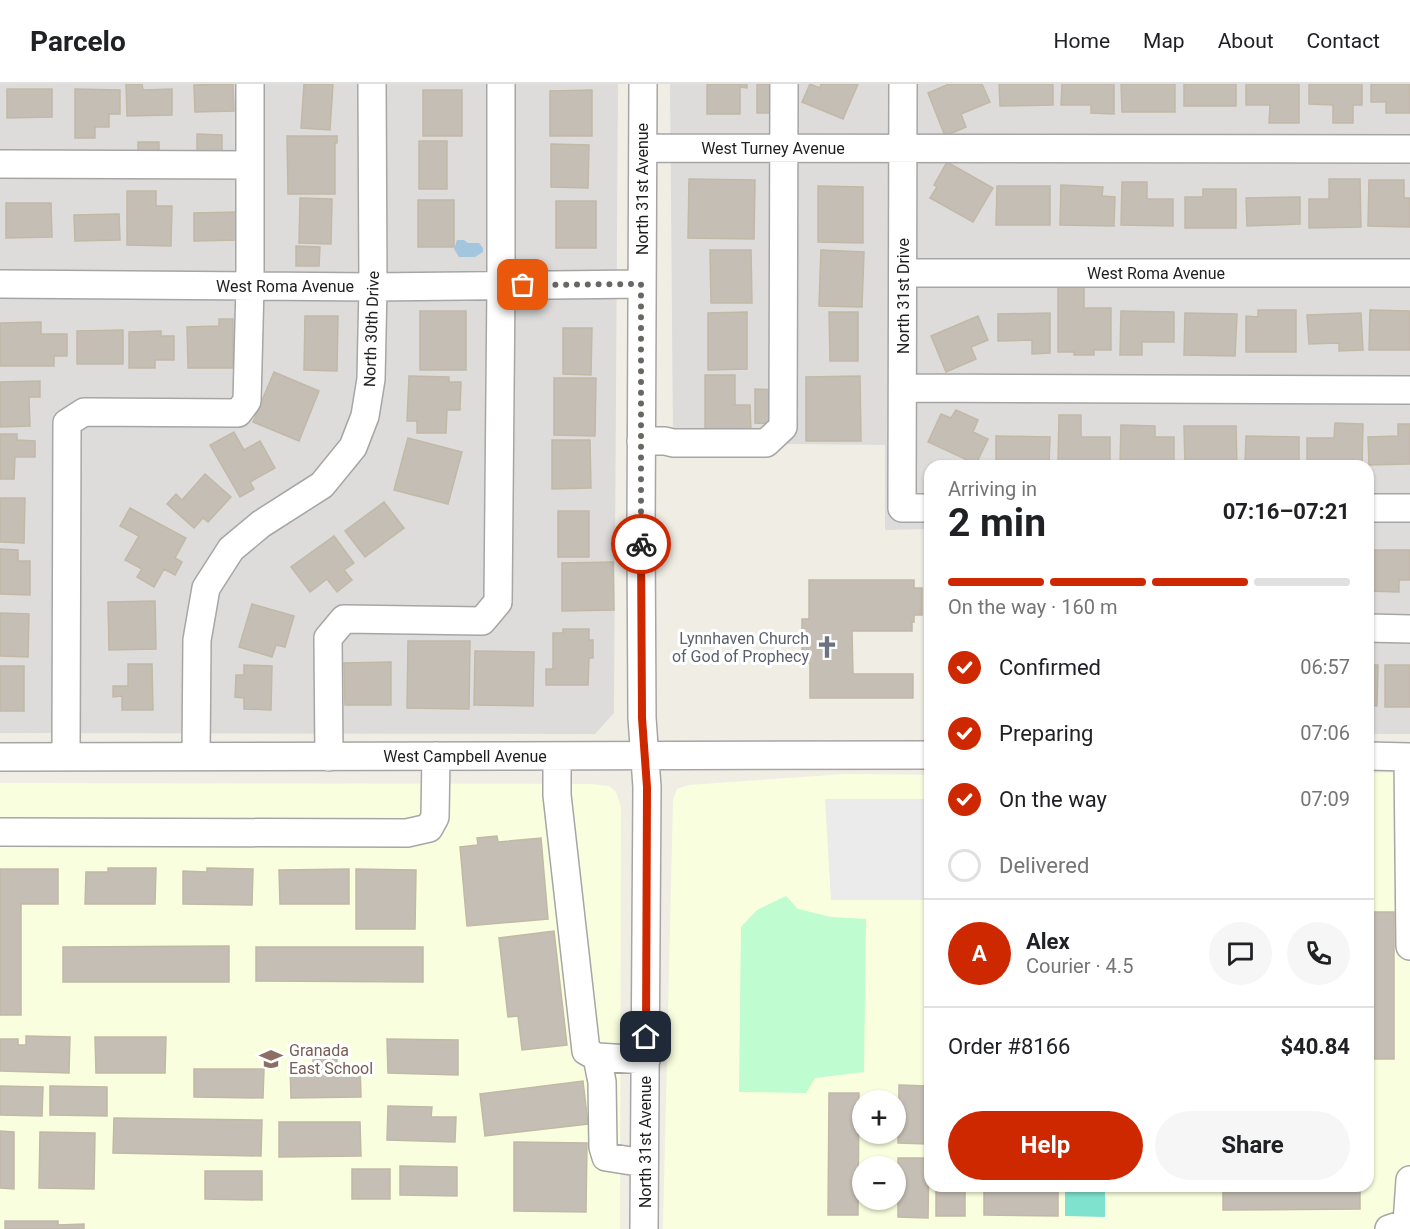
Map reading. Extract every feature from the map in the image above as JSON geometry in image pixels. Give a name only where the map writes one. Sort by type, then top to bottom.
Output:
[{"type":"street","points":[[66,757],[67,423],[84,412],[238,413],[248,401],[250,84]]},
{"type":"street","name":"North 30th Drive","points":[[196,756],[197,640],[206,588],[231,549],[261,524],[322,485],[353,447],[365,416],[371,379],[373,287],[372,84]]},
{"type":"street","points":[[329,757],[328,638],[344,619],[482,621],[498,602],[501,84]]},
{"type":"street","name":"North 31st Avenue","points":[[643,84],[642,707],[647,787],[644,1229]]},
{"type":"street","points":[[641,441],[766,442],[783,428],[784,84]]},
{"type":"street","name":"North 31st Drive","points":[[903,84],[902,508],[924,508]]},
{"type":"street","name":"West Turney Avenue","points":[[643,148],[1410,149]]},
{"type":"street","points":[[0,164],[250,165]]},
{"type":"street","name":"West Roma Avenue","points":[[903,273],[1410,273]]},
{"type":"street","name":"West Roma Avenue","points":[[0,284],[373,287],[641,284]]},
{"type":"street","points":[[903,388],[1410,390]]},
{"type":"street","points":[[1374,508],[1410,508]]},
{"type":"street","points":[[1374,628],[1410,629]]},
{"type":"street","name":"West Campbell Avenue","points":[[0,757],[924,755]]},
{"type":"street","points":[[0,832],[407,833],[429,828],[435,817],[436,756]]},
{"type":"street","points":[[557,756],[557,795],[586,1051],[597,1057],[646,1060]]},
{"type":"street","points":[[1374,756],[1409,757],[1410,946]]},
{"type":"street","points":[[597,1057],[602,1082],[603,1147],[606,1157],[644,1163]]},
{"type":"street","points":[[1389,1229],[1407,1224],[1410,1180]]},
{"type":"shaded area","points":[[0,84],[618,84],[614,713],[595,734],[0,733]]},
{"type":"shaded area","points":[[670,84],[1410,84],[1410,734],[1374,734],[1374,460],[924,460],[924,529],[885,530],[885,445],[673,443]]},
{"type":"shaded area","points":[[457,240],[479,243],[483,252],[475,257],[459,257],[454,249]]},
{"type":"shaded area","points":[[1410,772],[1410,1229],[663,1229],[673,800],[677,789],[689,785],[845,774],[924,775],[924,1192],[1374,1192],[1374,773]]},
{"type":"shaded area","points":[[0,783],[592,784],[609,786],[616,792],[621,807],[620,1229],[0,1229]]},
{"type":"shaded area","points":[[825,799],[924,799],[924,900],[831,900]]},
{"type":"shaded area","points":[[1065,1192],[1105,1192],[1105,1217],[1065,1216]]},
{"type":"green space","points":[[786,896],[798,909],[831,917],[866,919],[864,1072],[815,1078],[806,1093],[739,1092],[741,927],[757,910]]},
{"type":"building","points":[[126,84],[142,84],[143,90],[172,89],[172,115],[127,116]]},
{"type":"building","points":[[233,84],[234,111],[195,112],[194,85]]},
{"type":"building","points":[[304,84],[333,84],[330,130],[301,128]]},
{"type":"building","points":[[707,84],[747,84],[747,88],[740,87],[740,114],[707,114]]},
{"type":"building","points":[[757,84],[774,84],[774,113],[757,113]]},
{"type":"building","points":[[810,84],[820,88],[821,84],[858,84],[843,119],[802,102]]},
{"type":"building","points":[[949,84],[982,84],[990,102],[961,114],[966,127],[945,136],[928,93]]},
{"type":"building","points":[[999,84],[1053,84],[1053,105],[1000,106]]},
{"type":"building","points":[[1062,84],[1114,84],[1114,114],[1091,113],[1091,105],[1061,105]]},
{"type":"building","points":[[1121,84],[1175,84],[1175,112],[1122,112]]},
{"type":"building","points":[[1184,84],[1236,84],[1236,106],[1184,106]]},
{"type":"building","points":[[1246,84],[1299,84],[1299,123],[1269,123],[1270,105],[1246,105]]},
{"type":"building","points":[[1309,84],[1362,84],[1362,105],[1353,105],[1353,123],[1333,123],[1333,105],[1309,104]]},
{"type":"building","points":[[1371,84],[1410,84],[1410,113],[1386,113],[1386,102],[1371,102]]},
{"type":"building","points":[[7,89],[52,89],[52,117],[7,118]]},
{"type":"building","points":[[75,89],[120,90],[120,114],[109,114],[109,127],[95,127],[95,138],[75,138]]},
{"type":"building","points":[[423,90],[462,90],[462,136],[423,136]]},
{"type":"building","points":[[592,90],[592,136],[550,136],[550,91]]},
{"type":"building","points":[[197,134],[222,135],[222,157],[197,156]]},
{"type":"building","points":[[287,136],[337,136],[335,194],[288,194]]},
{"type":"building","points":[[419,141],[447,141],[447,189],[419,189]]},
{"type":"building","points":[[138,142],[159,142],[159,155],[138,155]]},
{"type":"building","points":[[551,144],[589,145],[588,188],[551,187]]},
{"type":"building","points":[[947,162],[993,188],[973,222],[930,198],[937,187],[934,185]]},
{"type":"building","points":[[689,179],[755,180],[754,239],[688,238]]},
{"type":"building","points":[[1329,179],[1360,179],[1361,227],[1309,228],[1309,199],[1329,199]]},
{"type":"building","points":[[1369,180],[1404,180],[1404,198],[1410,198],[1410,227],[1368,226]]},
{"type":"building","points":[[1122,182],[1147,182],[1147,199],[1173,199],[1173,226],[1121,225]]},
{"type":"building","points":[[1061,185],[1103,187],[1102,196],[1115,197],[1114,226],[1060,225]]},
{"type":"building","points":[[818,186],[863,187],[863,243],[818,242]]},
{"type":"building","points":[[997,186],[1050,186],[1050,225],[996,225]]},
{"type":"building","points":[[1203,189],[1236,189],[1236,228],[1185,228],[1185,197],[1203,197]]},
{"type":"building","points":[[127,191],[156,191],[156,206],[172,206],[171,246],[127,245]]},
{"type":"building","points":[[1300,197],[1300,224],[1247,226],[1246,198]]},
{"type":"building","points":[[300,198],[332,199],[331,244],[299,243]]},
{"type":"building","points":[[418,200],[454,200],[454,247],[418,247]]},
{"type":"building","points":[[556,201],[596,201],[596,248],[556,248]]},
{"type":"building","points":[[6,203],[51,203],[52,237],[6,238]]},
{"type":"building","points":[[239,212],[239,240],[194,241],[194,213]]},
{"type":"building","points":[[119,214],[120,240],[75,241],[74,215]]},
{"type":"building","points":[[296,246],[320,247],[319,266],[296,266]]},
{"type":"building","points":[[710,250],[751,250],[752,303],[711,303]]},
{"type":"building","points":[[821,250],[864,252],[862,307],[819,306]]},
{"type":"building","points":[[1058,286],[1084,286],[1084,308],[1111,308],[1111,350],[1094,350],[1094,355],[1058,352]]},
{"type":"building","points":[[1258,310],[1296,310],[1296,352],[1246,352],[1246,316],[1258,317]]},
{"type":"building","points":[[1370,310],[1410,311],[1410,350],[1369,350]]},
{"type":"building","points":[[420,311],[466,311],[466,370],[420,370]]},
{"type":"building","points":[[1121,311],[1174,312],[1174,342],[1142,342],[1142,355],[1120,355]]},
{"type":"building","points":[[747,312],[747,369],[708,370],[708,313]]},
{"type":"building","points":[[829,312],[858,312],[858,361],[830,361]]},
{"type":"building","points":[[1050,313],[1050,353],[1032,354],[1032,340],[998,341],[998,314]]},
{"type":"building","points":[[1185,313],[1237,314],[1235,356],[1184,355]]},
{"type":"building","points":[[1361,313],[1363,350],[1339,351],[1339,343],[1309,344],[1307,315]]},
{"type":"building","points":[[305,316],[338,316],[337,371],[304,370]]},
{"type":"building","points":[[978,316],[988,340],[971,347],[976,359],[946,372],[931,336]]},
{"type":"building","points":[[219,319],[233,319],[233,368],[188,368],[187,327],[219,326]]},
{"type":"building","points":[[41,322],[41,334],[67,334],[67,356],[54,356],[54,366],[0,366],[0,323]]},
{"type":"building","points":[[563,328],[592,328],[591,375],[563,374]]},
{"type":"building","points":[[123,330],[123,364],[77,364],[77,331]]},
{"type":"building","points":[[161,331],[161,336],[174,336],[174,360],[155,360],[155,368],[129,368],[129,332]]},
{"type":"building","points":[[274,372],[319,391],[299,441],[253,422]]},
{"type":"building","points":[[705,375],[735,375],[735,405],[750,405],[751,430],[705,430]]},
{"type":"building","points":[[409,376],[449,377],[449,382],[461,382],[460,410],[447,410],[446,433],[417,433],[417,421],[407,421]]},
{"type":"building","points":[[860,376],[861,441],[806,441],[806,377]]},
{"type":"building","points":[[554,378],[596,378],[595,436],[554,435]]},
{"type":"building","points":[[40,381],[40,397],[29,397],[30,426],[0,427],[0,382]]},
{"type":"building","points":[[755,389],[775,390],[775,424],[755,423]]},
{"type":"building","points":[[956,410],[978,420],[973,432],[988,439],[978,460],[967,460],[928,442],[941,414],[951,418]]},
{"type":"building","points":[[1059,415],[1081,415],[1081,437],[1110,437],[1110,460],[1058,460]]},
{"type":"building","points":[[1335,423],[1363,424],[1362,460],[1307,460],[1307,438],[1334,438]]},
{"type":"building","points":[[1398,424],[1410,424],[1410,464],[1374,465],[1374,460],[1369,460],[1368,437],[1398,436]]},
{"type":"building","points":[[1121,425],[1155,426],[1155,437],[1174,437],[1174,460],[1120,460]]},
{"type":"building","points":[[1184,426],[1236,426],[1237,460],[1185,460]]},
{"type":"building","points":[[234,432],[244,450],[260,441],[275,468],[250,482],[254,489],[240,497],[210,445]]},
{"type":"building","points":[[0,434],[17,434],[17,440],[35,441],[35,457],[15,457],[14,479],[0,479]]},
{"type":"building","points":[[996,436],[1050,437],[1049,460],[996,460]]},
{"type":"building","points":[[1246,436],[1299,437],[1299,460],[1245,460]]},
{"type":"building","points":[[408,438],[462,452],[448,504],[394,490]]},
{"type":"building","points":[[552,440],[590,440],[591,488],[552,489]]},
{"type":"building","points":[[205,474],[231,497],[208,522],[203,518],[194,528],[167,504],[176,494],[182,500]]},
{"type":"building","points":[[0,498],[25,498],[24,543],[0,542]]},
{"type":"building","points":[[384,502],[404,528],[365,557],[345,531]]},
{"type":"building","points":[[130,508],[186,538],[175,558],[182,562],[175,575],[164,569],[154,587],[137,577],[142,569],[125,560],[139,536],[120,526]]},
{"type":"building","points":[[558,511],[589,511],[589,557],[558,557]]},
{"type":"building","points":[[334,536],[354,563],[344,570],[352,580],[337,592],[327,579],[310,592],[291,567]]},
{"type":"building","points":[[0,549],[18,550],[18,561],[30,561],[30,595],[0,594]]},
{"type":"building","points":[[1374,550],[1410,550],[1410,580],[1399,580],[1399,592],[1374,591]]},
{"type":"building","points":[[613,562],[614,610],[562,611],[562,563]]},
{"type":"building","name":"Lynnhaven Church of God of Prophecy","points":[[809,580],[914,580],[914,588],[922,588],[922,615],[914,615],[912,631],[852,631],[853,674],[913,674],[913,698],[810,698],[810,663],[802,663],[802,619],[809,619]]},
{"type":"building","points":[[155,601],[156,649],[109,650],[108,602]]},
{"type":"building","points":[[252,604],[294,616],[285,647],[276,645],[272,657],[239,647]]},
{"type":"building","points":[[0,613],[29,614],[28,657],[0,656]]},
{"type":"building","points":[[563,629],[589,629],[589,640],[593,640],[593,658],[589,658],[588,685],[546,685],[546,669],[553,669],[553,633],[563,633]]},
{"type":"building","points":[[408,641],[470,641],[469,709],[407,708]]},
{"type":"building","points":[[475,651],[534,652],[533,706],[474,705]]},
{"type":"building","points":[[391,662],[391,705],[345,705],[344,663]]},
{"type":"building","points":[[128,664],[152,664],[153,710],[122,710],[122,696],[113,697],[113,686],[128,686]]},
{"type":"building","points":[[244,665],[272,666],[271,710],[244,709],[244,698],[235,697],[236,675],[244,675]]},
{"type":"building","points":[[1374,665],[1378,665],[1377,706],[1374,706]]},
{"type":"building","points":[[1385,665],[1410,665],[1410,707],[1385,707]]},
{"type":"building","points":[[0,666],[24,666],[24,711],[0,711]]},
{"type":"building","points":[[497,836],[498,842],[541,838],[548,919],[467,926],[460,847],[478,845],[477,838]]},
{"type":"building","points":[[108,868],[156,868],[155,904],[85,904],[86,872],[108,872]]},
{"type":"building","points":[[207,868],[253,869],[252,905],[183,904],[183,871],[207,872]]},
{"type":"building","points":[[0,869],[58,869],[58,904],[21,904],[21,1015],[0,1015]]},
{"type":"building","points":[[349,869],[349,904],[280,904],[279,870]]},
{"type":"building","points":[[356,869],[416,870],[415,929],[356,929]]},
{"type":"building","points":[[1374,912],[1394,912],[1394,1059],[1374,1059]]},
{"type":"building","points":[[554,931],[567,1045],[522,1050],[518,1016],[508,1017],[499,938]]},
{"type":"building","points":[[229,946],[229,982],[63,982],[63,947]]},
{"type":"building","points":[[256,947],[423,947],[423,982],[256,981]]},
{"type":"building","points":[[26,1036],[70,1037],[69,1073],[0,1071],[0,1039],[18,1039],[18,1045],[26,1045]]},
{"type":"building","points":[[95,1037],[166,1037],[165,1073],[96,1073]]},
{"type":"building","points":[[387,1039],[458,1040],[458,1075],[388,1073]]},
{"type":"building","points":[[337,1059],[337,1065],[360,1065],[361,1097],[291,1098],[290,1065],[313,1065],[313,1060]]},
{"type":"building","points":[[194,1069],[264,1069],[263,1098],[194,1097]]},
{"type":"building","points":[[583,1081],[588,1124],[485,1136],[480,1094]]},
{"type":"building","points":[[899,1085],[924,1086],[924,1144],[906,1143],[906,1090],[899,1090]]},
{"type":"building","points":[[0,1086],[43,1087],[42,1116],[0,1115]]},
{"type":"building","points":[[50,1086],[107,1087],[107,1116],[50,1115]]},
{"type":"building","points":[[829,1093],[852,1093],[852,1144],[859,1144],[858,1156],[852,1156],[852,1210],[858,1210],[858,1215],[828,1215]]},
{"type":"building","points":[[388,1106],[432,1107],[431,1117],[456,1117],[455,1142],[387,1140]]},
{"type":"building","points":[[114,1118],[262,1120],[261,1156],[113,1153]]},
{"type":"building","points":[[279,1122],[360,1122],[361,1156],[279,1157]]},
{"type":"building","points":[[0,1131],[14,1132],[14,1189],[0,1188]]},
{"type":"building","points":[[40,1132],[95,1133],[94,1189],[39,1188]]},
{"type":"building","points":[[514,1142],[587,1143],[586,1212],[514,1211]]},
{"type":"building","points":[[906,1158],[924,1158],[924,1192],[928,1192],[928,1218],[898,1217],[898,1210],[906,1210]]},
{"type":"building","points":[[400,1166],[457,1167],[457,1196],[400,1195]]},
{"type":"building","points":[[352,1169],[390,1169],[390,1199],[352,1199]]},
{"type":"building","points":[[205,1171],[262,1171],[262,1200],[205,1199]]},
{"type":"building","points":[[936,1192],[965,1192],[965,1216],[936,1216]]},
{"type":"building","points":[[984,1192],[1058,1192],[1058,1216],[984,1215]]},
{"type":"building","points":[[1223,1192],[1360,1192],[1360,1209],[1223,1210]]},
{"type":"building","points":[[5,1221],[58,1221],[58,1225],[84,1224],[84,1229],[5,1229]]},
{"type":"way so far","points":[[523,285],[641,284],[641,544]]},
{"type":"place","name":"Lynnhaven Church of God of Prophecy","points":[[827,647]]},
{"type":"place","name":"Granada East School","points":[[271,1059]]},
{"type":"route","points":[[641,544],[642,718],[647,787],[646,1037]]}]
